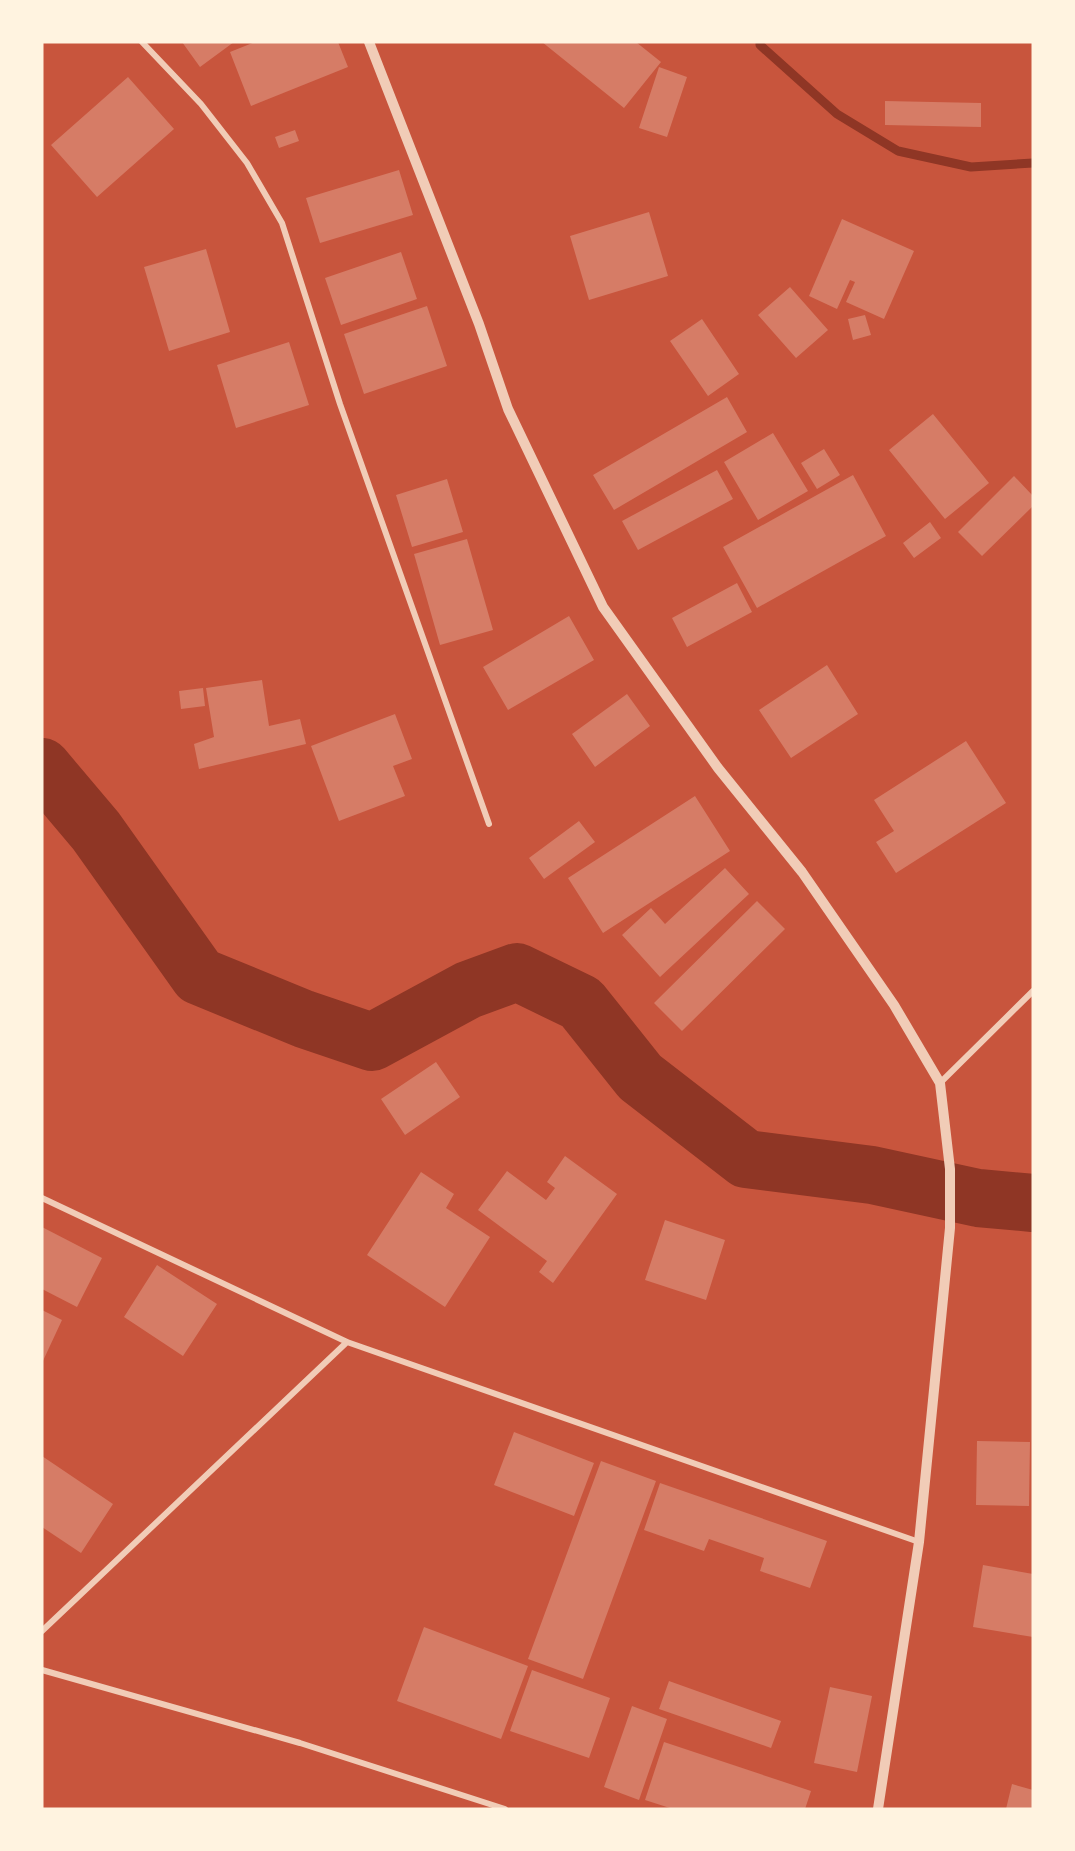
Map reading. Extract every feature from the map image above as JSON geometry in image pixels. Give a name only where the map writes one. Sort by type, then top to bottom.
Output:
[{"type":"street","points":[[142,42],[201,104],[247,162],[282,223],[340,404],[489,824]]},
{"type":"street","points":[[369,42],[455,261],[508,409],[603,607],[718,768],[802,872],[894,1005],[940,1083],[950,1168],[950,1228],[919,1542],[878,1809]]},
{"type":"street","points":[[940,1083],[1033,991]]},
{"type":"street","points":[[42,1198],[347,1342],[919,1542]]},
{"type":"street","points":[[42,1631],[347,1342]]},
{"type":"street","points":[[42,1670],[300,1743],[505,1809]]},
{"type":"building","points":[[182,42],[234,42],[200,67]]},
{"type":"building","points":[[255,42],[338,42],[348,67],[251,106],[230,52]]},
{"type":"building","points":[[542,42],[636,42],[661,62],[624,108]]},
{"type":"building","points":[[659,67],[687,77],[667,137],[639,128]]},
{"type":"building","points":[[128,77],[174,129],[97,197],[51,145]]},
{"type":"building","points":[[885,101],[981,103],[981,127],[885,125]]},
{"type":"building","points":[[295,130],[299,141],[279,148],[275,137]]},
{"type":"building","points":[[399,170],[413,215],[320,243],[306,198]]},
{"type":"building","points":[[649,212],[668,276],[589,300],[570,236]]},
{"type":"building","points":[[842,219],[914,251],[884,319],[846,302],[855,282],[850,280],[837,309],[809,296]]},
{"type":"building","points":[[206,249],[230,332],[169,351],[144,267]]},
{"type":"building","points":[[401,252],[417,299],[341,325],[325,278]]},
{"type":"building","points":[[790,287],[828,330],[796,358],[758,315]]},
{"type":"building","points":[[427,306],[447,366],[364,394],[344,334]]},
{"type":"building","points":[[865,315],[871,335],[853,340],[848,319]]},
{"type":"building","points":[[702,319],[739,374],[708,396],[670,341]]},
{"type":"building","points":[[289,342],[309,405],[236,428],[217,365]]},
{"type":"building","points":[[727,397],[747,432],[614,510],[593,475]]},
{"type":"building","points":[[933,414],[989,483],[945,519],[889,450]]},
{"type":"building","points":[[773,433],[808,491],[758,520],[724,462]]},
{"type":"building","points":[[824,449],[840,475],[817,489],[801,463]]},
{"type":"building","points":[[717,470],[733,499],[638,550],[622,521]]},
{"type":"building","points":[[853,475],[886,536],[757,608],[723,547]]},
{"type":"building","points":[[1014,476],[1033,496],[1033,506],[982,556],[958,532]]},
{"type":"building","points":[[447,479],[463,532],[412,547],[396,495]]},
{"type":"building","points":[[930,522],[941,538],[914,558],[903,543]]},
{"type":"building","points":[[467,539],[493,630],[440,645],[414,554]]},
{"type":"building","points":[[737,583],[752,612],[687,647],[672,618]]},
{"type":"building","points":[[569,616],[594,660],[508,710],[483,667]]},
{"type":"building","points":[[827,665],[858,714],[791,758],[759,710]]},
{"type":"building","points":[[262,680],[269,726],[300,719],[306,744],[199,769],[194,744],[214,737],[206,688]]},
{"type":"building","points":[[203,688],[205,706],[181,709],[179,691]]},
{"type":"building","points":[[627,694],[650,726],[595,767],[572,734]]},
{"type":"building","points":[[395,714],[412,759],[393,766],[405,796],[339,821],[311,746]]},
{"type":"building","points":[[966,741],[1006,803],[896,873],[876,842],[894,831],[874,800]]},
{"type":"building","points":[[695,796],[730,851],[603,933],[568,878]]},
{"type":"building","points":[[579,821],[595,842],[544,879],[529,858]]},
{"type":"building","points":[[725,868],[749,894],[660,977],[622,935],[651,908],[665,924]]},
{"type":"building","points":[[757,901],[785,929],[682,1031],[654,1003]]},
{"type":"building","points":[[436,1062],[460,1097],[405,1135],[381,1099]]},
{"type":"building","points":[[565,1156],[617,1194],[553,1283],[539,1272],[547,1261],[478,1210],[507,1171],[546,1200],[555,1188],[547,1182]]},
{"type":"building","points":[[421,1172],[454,1194],[446,1208],[490,1237],[445,1307],[367,1255]]},
{"type":"building","points":[[665,1220],[725,1240],[706,1300],[645,1280]]},
{"type":"building","points":[[42,1227],[102,1258],[77,1307],[42,1289]]},
{"type":"building","points":[[157,1265],[217,1304],[183,1356],[124,1317]]},
{"type":"building","points":[[42,1310],[62,1320],[42,1363]]},
{"type":"building","points":[[514,1432],[594,1463],[574,1516],[494,1485]]},
{"type":"building","points":[[977,1441],[1030,1442],[1029,1506],[976,1505]]},
{"type":"building","points":[[42,1456],[113,1504],[81,1553],[42,1527]]},
{"type":"building","points":[[601,1461],[656,1481],[583,1679],[528,1659]]},
{"type":"building","points":[[660,1483],[827,1541],[810,1588],[760,1571],[764,1558],[709,1539],[704,1551],[644,1530]]},
{"type":"building","points":[[983,1565],[1033,1574],[1033,1637],[973,1627]]},
{"type":"building","points":[[424,1627],[528,1666],[501,1739],[397,1701]]},
{"type":"building","points":[[532,1670],[610,1698],[589,1758],[510,1731]]},
{"type":"building","points":[[669,1681],[781,1721],[771,1748],[659,1709]]},
{"type":"building","points":[[830,1687],[872,1696],[857,1772],[814,1763]]},
{"type":"building","points":[[632,1706],[667,1719],[639,1800],[604,1787]]},
{"type":"building","points":[[664,1742],[811,1791],[805,1809],[673,1809],[645,1800]]},
{"type":"building","points":[[1012,1784],[1033,1790],[1033,1809],[1006,1809]]},
{"type":"waterway","points":[[760,42],[760,45],[837,114],[898,151],[971,167],[1033,163]]},
{"type":"waterway","points":[[42,767],[96,831],[199,976],[304,1019],[372,1042],[468,990],[517,972],[581,1003],[640,1077],[746,1159],[872,1175],[978,1198],[1033,1203]]}]
